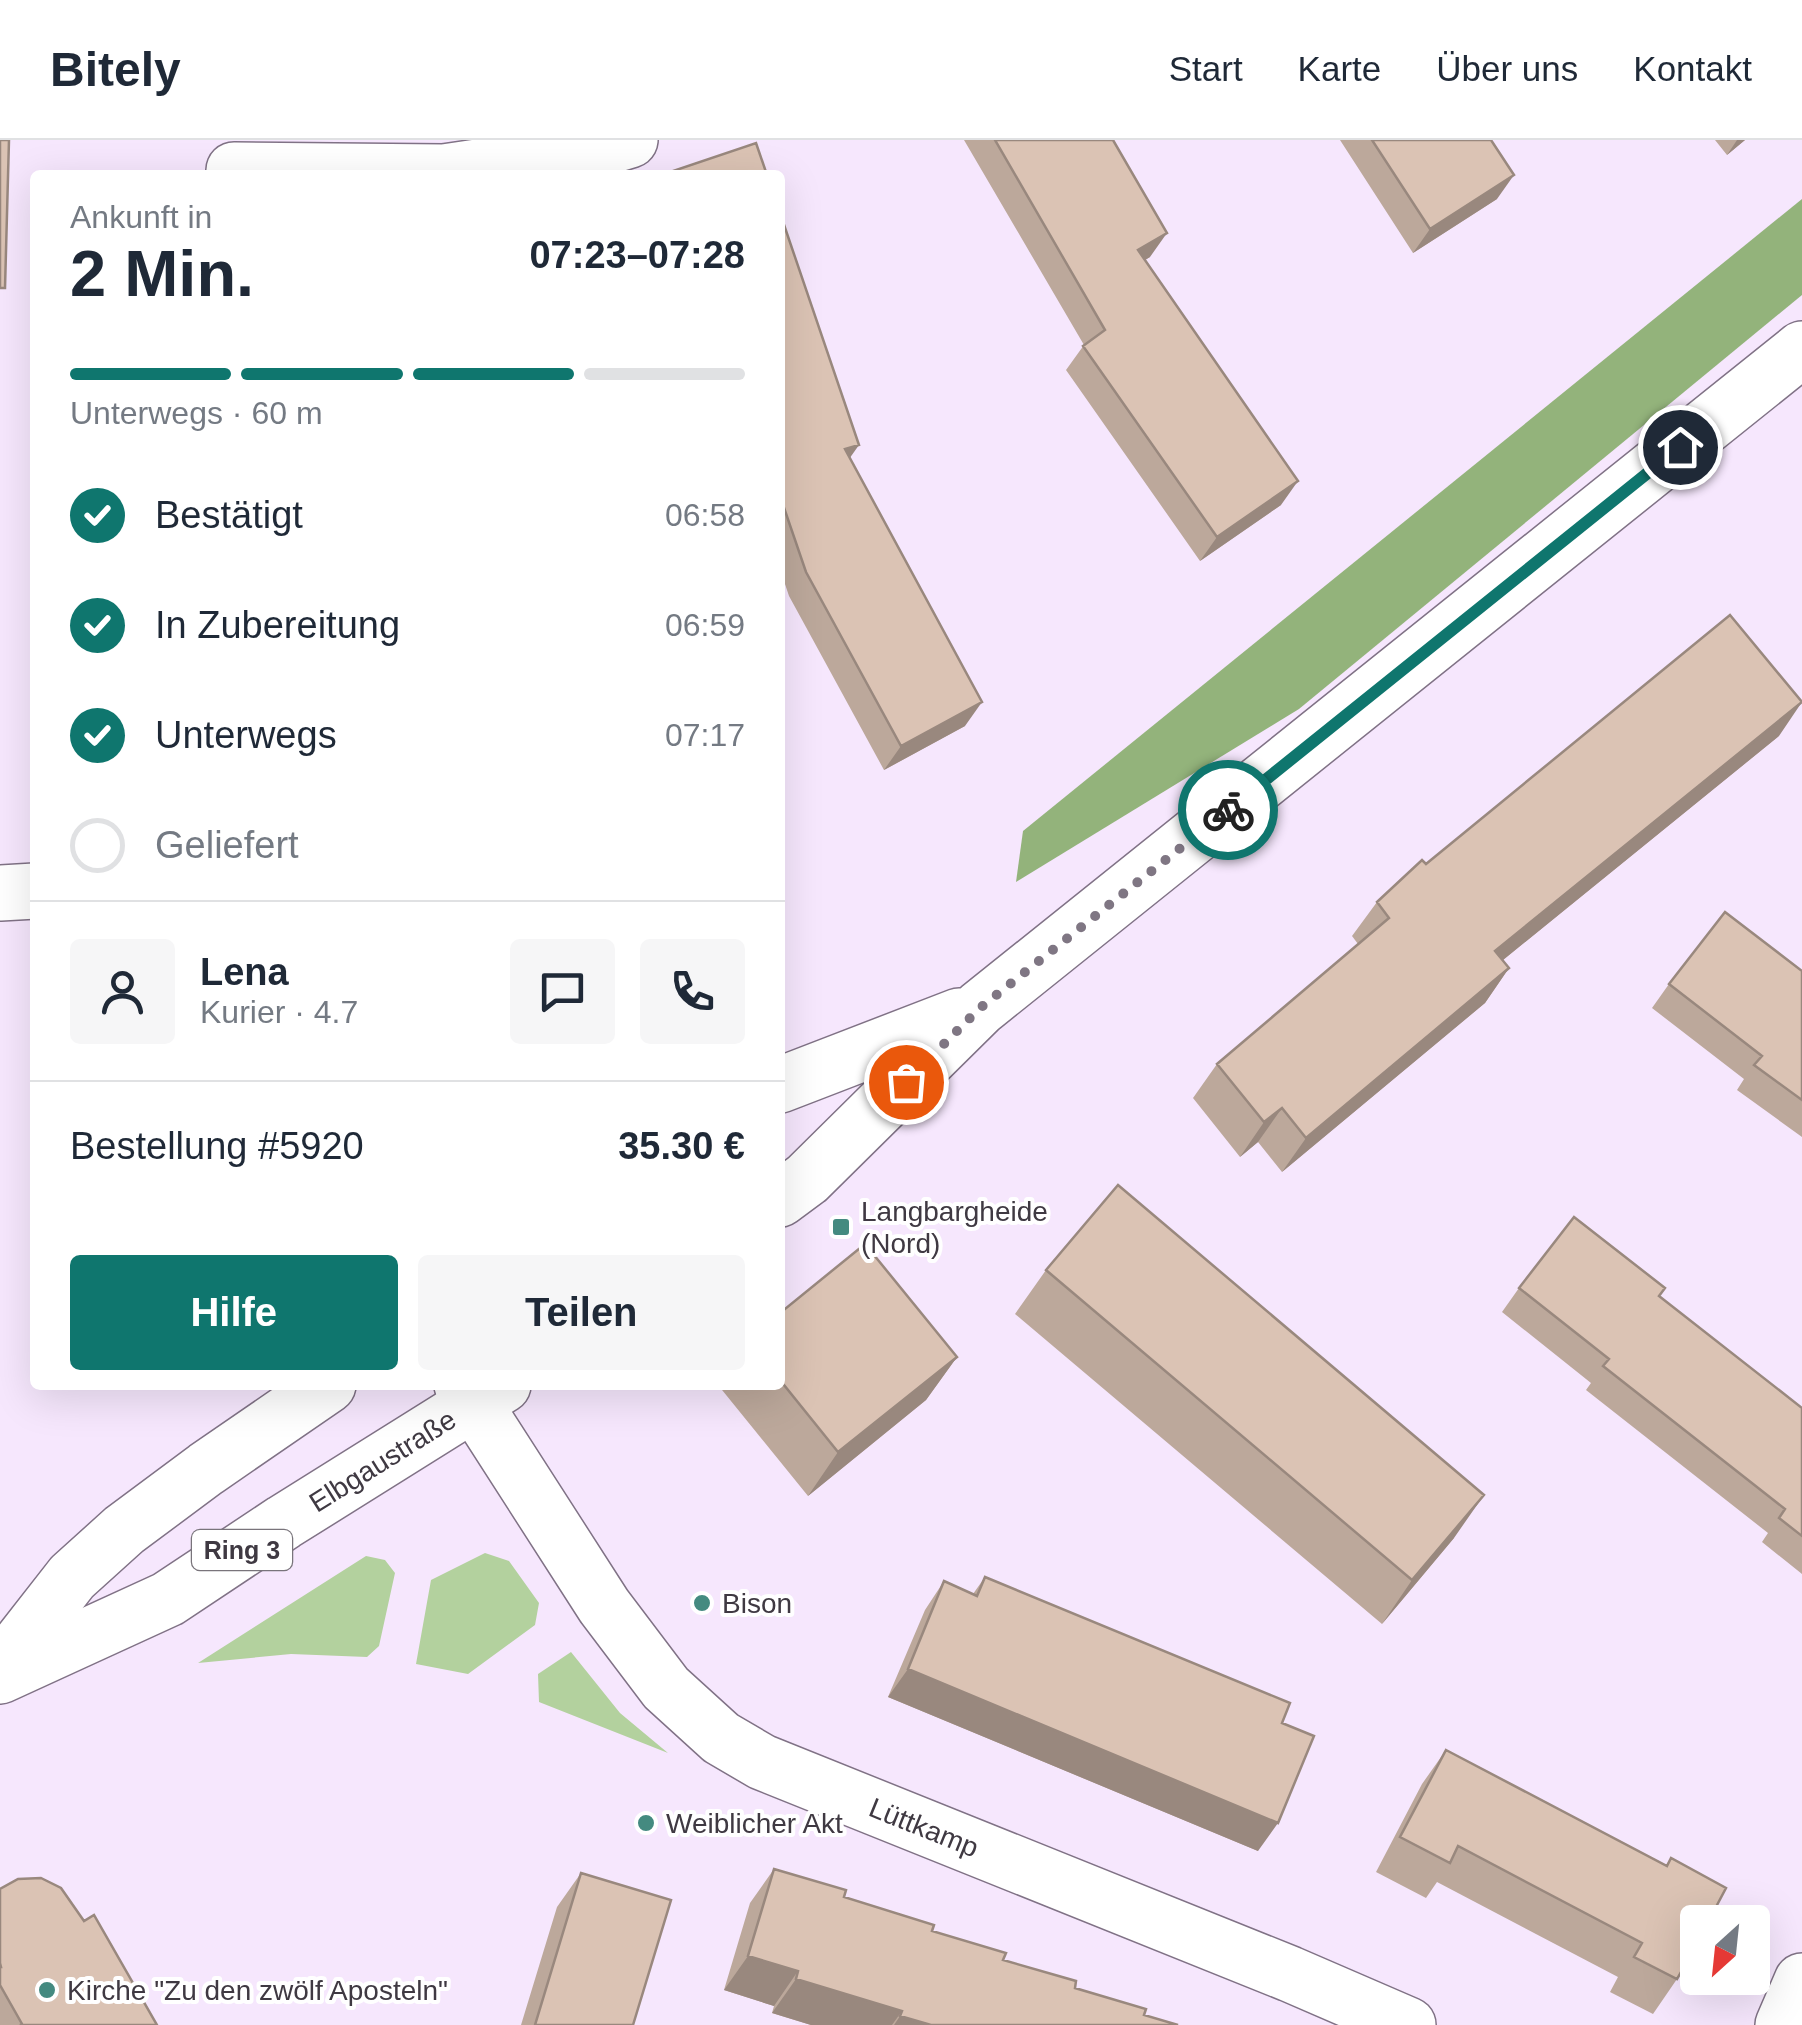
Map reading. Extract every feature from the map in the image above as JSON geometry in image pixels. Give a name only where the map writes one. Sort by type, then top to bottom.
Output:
[{"type":"main road","points":[[457,170],[604,148],[630,140]]},
{"type":"main road","points":[[234,162],[402,170]]},
{"type":"main road","points":[[785,1195],[807,1180],[980,1008],[1802,349]]},
{"type":"main road","points":[[0,894],[30,891]]},
{"type":"main road","points":[[785,1082],[980,1008]]},
{"type":"main road","name":"Elbgaustraße","points":[[0,1673],[72,1578],[124,1530],[321,1390]]},
{"type":"main road","name":"Elbgaustraße","points":[[0,1673],[168,1599],[480,1391]]},
{"type":"main road","name":"Lüttkamp","points":[[480,1391],[604,1606],[666,1688],[720,1738],[762,1762],[1254,1959],[1408,2025]]},
{"type":"main road","points":[[1783,2025],[1802,1981]]},
{"type":"green space","points":[[1802,199],[1802,295],[1299,709],[1016,882],[1023,831]]},
{"type":"green space","points":[[485,1553],[509,1561],[539,1603],[535,1625],[468,1674],[416,1664],[431,1580]]},
{"type":"green space","points":[[366,1556],[385,1560],[395,1573],[379,1646],[367,1657],[291,1654],[198,1663]]},
{"type":"green space","points":[[571,1652],[620,1713],[668,1753],[539,1702],[538,1674]]},
{"type":"building","points":[[0,140],[9,140],[5,288],[0,288]]},
{"type":"building","points":[[995,140],[1113,140],[1167,233],[1138,250],[1298,481],[1217,537],[1083,346],[1105,330]]},
{"type":"building","points":[[1372,140],[1491,140],[1514,175],[1430,229]]},
{"type":"building","points":[[756,143],[765,170],[676,170]]},
{"type":"building","points":[[785,228],[859,445],[845,449],[982,702],[901,746],[806,572],[785,511]]},
{"type":"building","points":[[1730,615],[1802,702],[1495,951],[1509,968],[1306,1138],[1282,1108],[1264,1122],[1217,1064],[1389,918],[1377,902],[1422,860],[1426,864]]},
{"type":"building","points":[[1725,912],[1802,971],[1802,1100],[1754,1065],[1762,1056],[1669,984]]},
{"type":"building","points":[[1118,1185],[1484,1495],[1412,1580],[1046,1270]]},
{"type":"building","points":[[1574,1217],[1665,1288],[1659,1296],[1802,1408],[1802,1536],[1779,1518],[1785,1509],[1603,1366],[1609,1359],[1519,1288]]},
{"type":"building","points":[[865,1244],[957,1357],[838,1452],[785,1386],[785,1309]]},
{"type":"building","points":[[985,1577],[1290,1703],[1282,1723],[1314,1736],[1278,1823],[908,1669],[944,1581],[977,1596]]},
{"type":"building","points":[[1446,1750],[1667,1866],[1671,1858],[1726,1888],[1717,1905],[1680,1905],[1677,1979],[1634,1957],[1642,1943],[1458,1846],[1450,1863],[1400,1837]]},
{"type":"building","points":[[774,1869],[846,1890],[844,1897],[934,1925],[932,1931],[1006,1953],[1003,1960],[1076,1981],[1075,1988],[1146,2009],[1144,2015],[1178,2025],[931,2025],[900,2016],[902,2011],[796,1979],[798,1971],[748,1956]]},
{"type":"building","points":[[581,1873],[671,1900],[633,2025],[535,2025]]},
{"type":"building","points":[[41,1878],[61,1888],[84,1921],[94,1915],[157,2025],[20,2025],[0,1985],[0,1889],[18,1879]]},
{"type":"way so far","points":[[906,1082],[980,1008],[1228,810]]},
{"type":"place","name":"Langbargheide (Nord)","points":[[841,1227]]},
{"type":"place","name":"Bison","points":[[702,1603]]},
{"type":"place","name":"Weiblicher Akt","points":[[646,1823]]},
{"type":"place","name":"Kirche \"Zu den zwölf Aposteln\"","points":[[47,1990]]},
{"type":"route","points":[[1228,810],[1680,447]]}]
